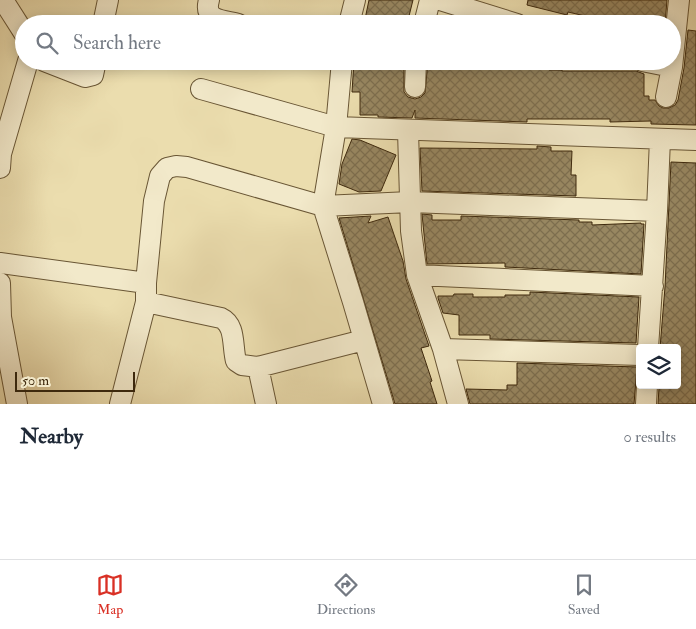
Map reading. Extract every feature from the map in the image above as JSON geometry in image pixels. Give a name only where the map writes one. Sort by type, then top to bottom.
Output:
[{"type":"street","points":[[3,0],[15,19]]},
{"type":"street","points":[[21,15],[22,0]]},
{"type":"street","points":[[105,15],[108,0]]},
{"type":"street","points":[[209,0],[207,8],[210,15]]},
{"type":"street","points":[[351,15],[355,0]]},
{"type":"street","points":[[426,15],[430,0]]},
{"type":"street","points":[[440,0],[488,15]]},
{"type":"street","points":[[677,15],[679,0]]},
{"type":"street","points":[[0,168],[1,154],[25,70]]},
{"type":"street","points":[[66,70],[85,78],[94,75],[95,70]]},
{"type":"street","points":[[341,70],[336,127],[323,206],[383,404]]},
{"type":"street","points":[[414,87],[415,70]]},
{"type":"street","points":[[666,97],[671,70]]},
{"type":"street","points":[[201,89],[336,127],[696,140]]},
{"type":"street","points":[[408,130],[412,250],[417,275],[443,349],[458,404]]},
{"type":"street","points":[[648,344],[660,139]]},
{"type":"street","points":[[120,404],[146,302],[146,283],[154,201],[160,176],[167,168],[176,166],[187,167],[323,206],[410,202],[657,211]]},
{"type":"street","points":[[0,263],[139,282]]},
{"type":"street","points":[[417,275],[652,286]]},
{"type":"street","points":[[0,283],[1,318],[17,404]]},
{"type":"street","points":[[146,302],[228,321],[231,328],[236,361],[242,365],[258,367],[356,342]]},
{"type":"street","points":[[443,349],[636,355]]},
{"type":"street","points":[[258,367],[266,404]]},
{"type":"street","points":[[646,404],[647,389]]},
{"type":"building","points":[[369,0],[413,0],[409,15],[366,15]]},
{"type":"building","points":[[528,0],[667,0],[666,15],[581,15],[568,12],[567,15],[527,5]]},
{"type":"building","points":[[688,30],[696,31],[696,125],[651,124],[651,121],[610,122],[610,119],[527,119],[527,122],[415,118],[415,110],[412,118],[378,117],[378,115],[360,115],[360,92],[352,92],[353,70],[404,70],[404,92],[408,97],[415,99],[425,93],[427,70],[636,71],[644,74],[644,96],[649,96],[649,100],[655,100],[663,108],[669,108],[675,105],[678,100]]},
{"type":"building","points":[[352,139],[360,140],[396,155],[381,191],[359,192],[339,184],[342,164]]},
{"type":"building","points":[[537,146],[551,147],[551,151],[572,151],[571,175],[576,175],[576,196],[422,191],[420,148],[537,149]]},
{"type":"building","points":[[671,162],[696,163],[696,404],[658,404],[659,389],[681,389],[681,344],[660,344]]},
{"type":"building","points":[[422,214],[432,215],[432,220],[461,220],[461,216],[579,220],[579,222],[592,222],[592,225],[641,223],[644,224],[641,274],[505,267],[505,263],[427,264]]},
{"type":"building","points":[[371,216],[368,223],[388,217],[403,261],[406,279],[429,346],[421,348],[432,381],[430,382],[437,404],[395,404],[339,218]]},
{"type":"building","points":[[530,292],[639,297],[636,343],[490,339],[490,335],[459,335],[459,315],[443,313],[438,298],[438,296],[453,296],[454,294],[473,294],[473,297],[505,297],[505,295],[530,295]]},
{"type":"building","points":[[517,363],[636,367],[634,404],[470,404],[466,389],[507,390],[507,385],[517,385]]}]
